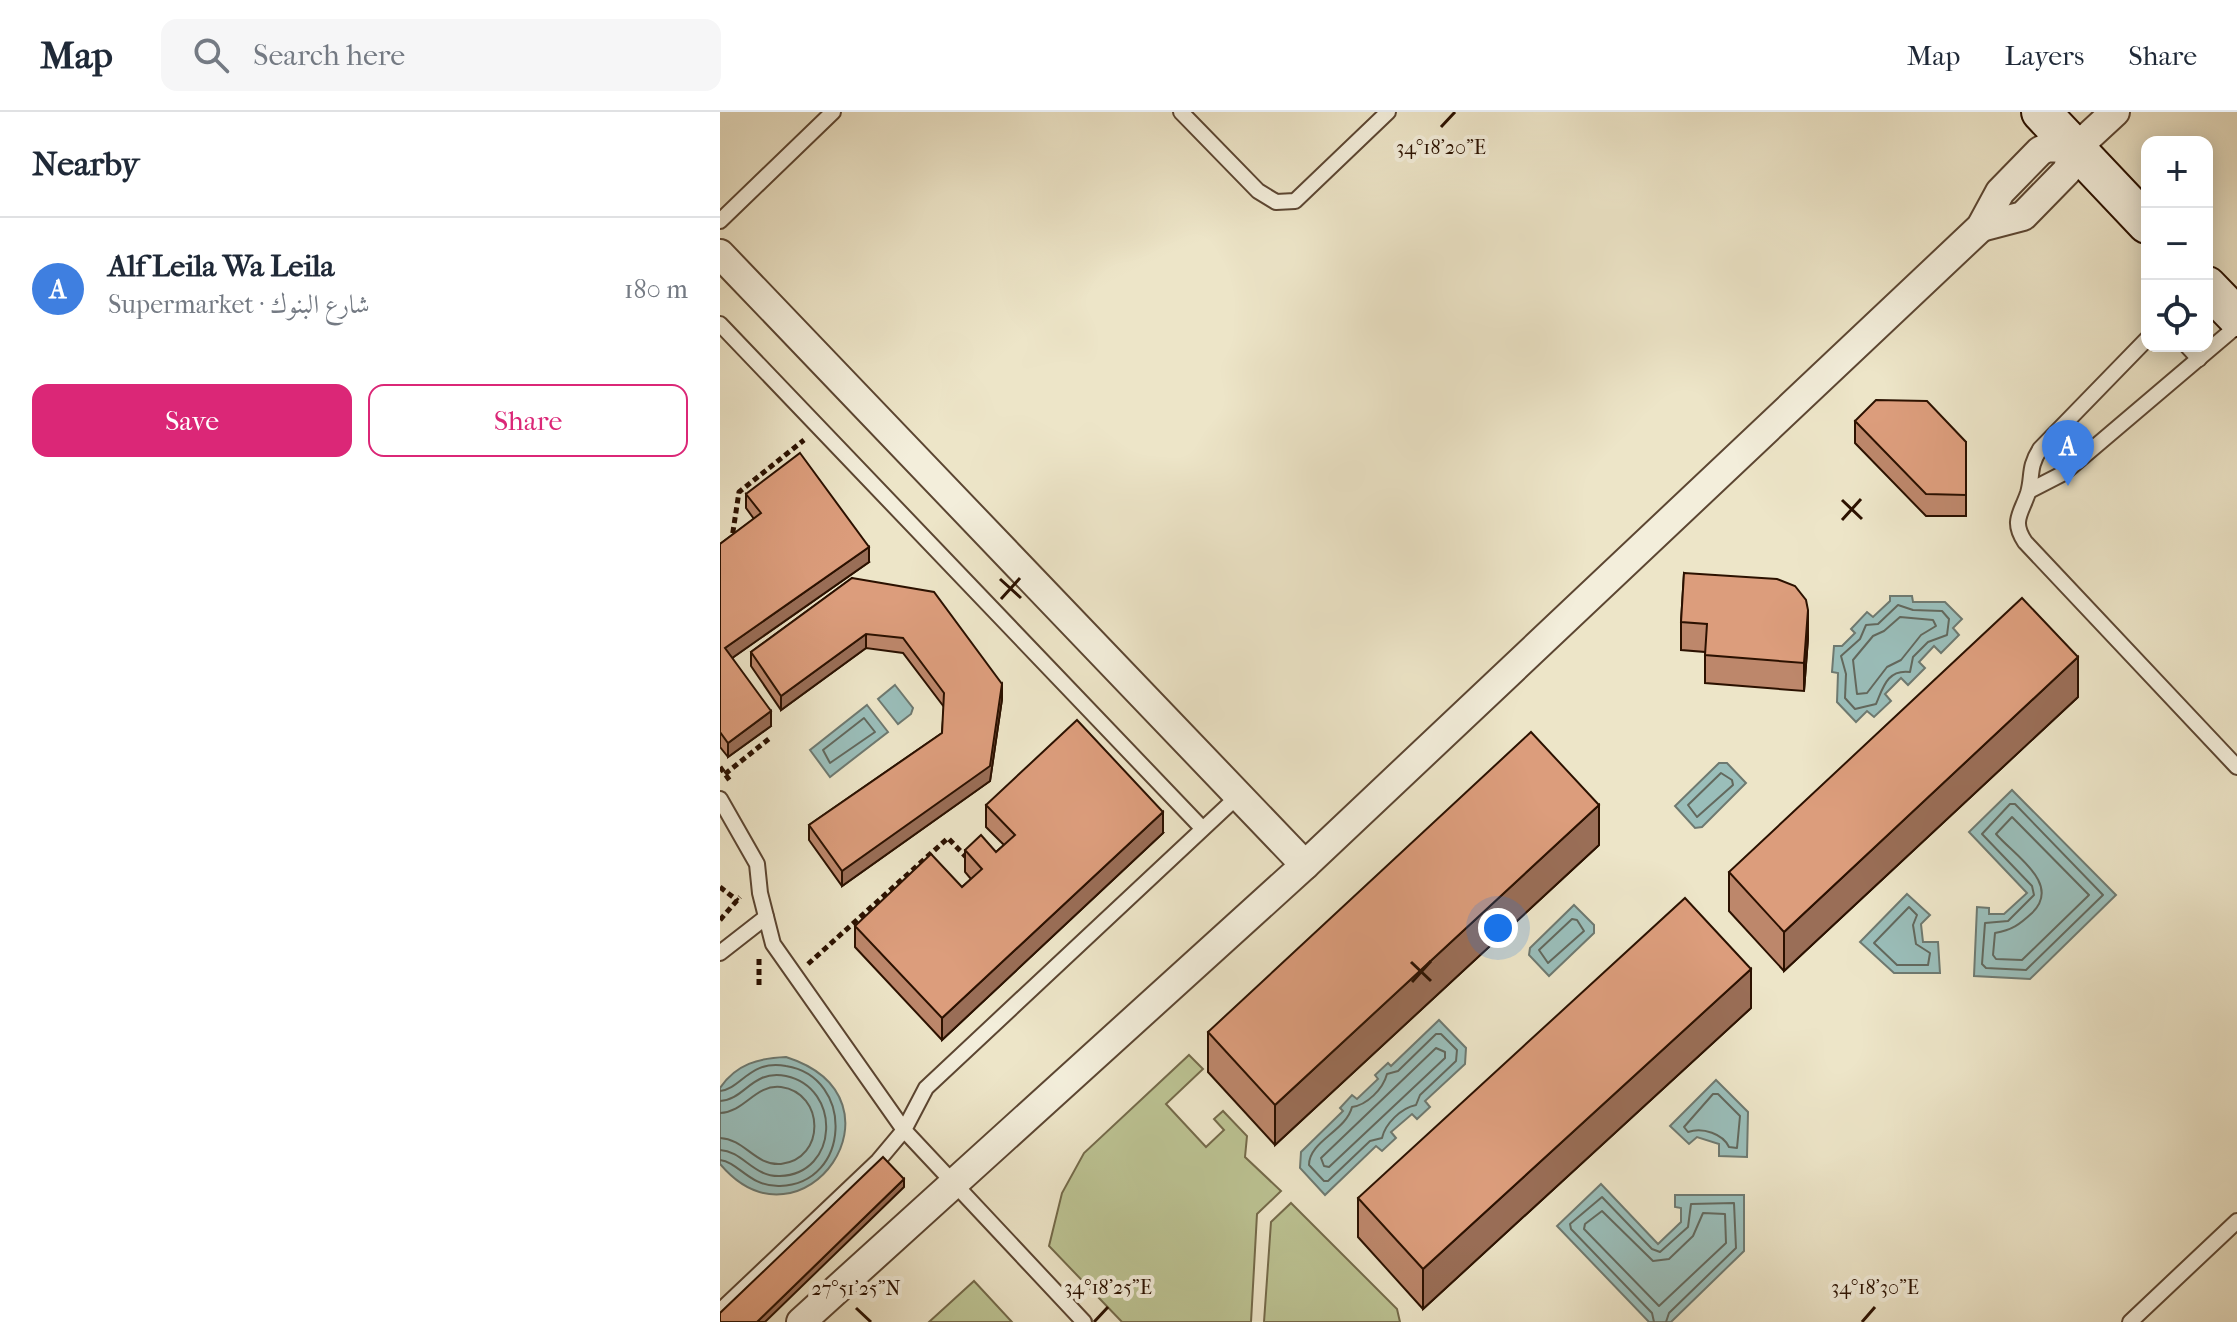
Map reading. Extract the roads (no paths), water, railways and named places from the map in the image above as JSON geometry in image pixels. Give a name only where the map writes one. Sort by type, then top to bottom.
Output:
[{"type":"main road","points":[[2041,112],[2141,218]]},
{"type":"main road","points":[[2213,292],[2237,317]]},
{"type":"street","points":[[801,1322],[1305,865],[1981,227],[2000,192],[2043,148],[2075,149],[2115,112]]},
{"type":"street","points":[[720,254],[1305,865]]},
{"type":"lane","points":[[720,221],[833,112]]},
{"type":"lane","points":[[1181,112],[1258,191],[1276,202],[1295,201],[1388,112]]},
{"type":"lane","points":[[720,324],[1202,828]]},
{"type":"lane","points":[[2029,491],[2064,473],[2237,326]]},
{"type":"lane","points":[[2141,345],[2040,449],[2029,471],[2029,491],[2017,512],[2016,522],[2025,542],[2237,767]]},
{"type":"lane","points":[[2193,352],[2199,359]]},
{"type":"lane","points":[[720,1311],[878,1161],[904,1130],[926,1088],[1237,797]]},
{"type":"lane","points":[[720,799],[757,864],[773,944],[904,1130],[1084,1322]]},
{"type":"lane","points":[[720,953],[736,937],[766,917]]},
{"type":"lane","points":[[2130,1322],[2237,1221]]},
{"type":"water","points":[[1890,596],[1912,596],[1913,602],[1945,602],[1962,619],[1953,628],[1959,635],[1941,653],[1934,646],[1919,662],[1925,668],[1908,685],[1901,678],[1885,694],[1891,701],[1874,717],[1867,711],[1856,722],[1837,702],[1838,673],[1832,672],[1834,646],[1842,646],[1855,633],[1851,629],[1867,612],[1873,617],[1890,601]]},
{"type":"water","points":[[895,685],[913,708],[911,714],[898,724],[878,699]]},
{"type":"water","points":[[867,705],[888,732],[830,777],[810,750]]},
{"type":"water","points":[[1719,763],[1727,763],[1746,783],[1702,827],[1695,828],[1675,806]]},
{"type":"water","points":[[2012,790],[2116,895],[2030,979],[1974,976],[1977,907],[1989,908],[1989,914],[2004,914],[2027,893],[1969,832]]},
{"type":"water","points":[[1907,894],[1930,915],[1921,924],[1923,942],[1938,942],[1940,973],[1894,973],[1860,942]]},
{"type":"water","points":[[1574,905],[1594,925],[1594,933],[1549,976],[1529,955],[1530,948]]},
{"type":"water","points":[[1439,1020],[1466,1048],[1465,1064],[1425,1101],[1430,1107],[1417,1119],[1412,1114],[1391,1132],[1396,1138],[1382,1151],[1376,1146],[1325,1195],[1300,1168],[1301,1152],[1343,1111],[1340,1108],[1352,1095],[1357,1099],[1378,1079],[1375,1075],[1388,1063],[1391,1066]]},
{"type":"water","points":[[786,1057],[824,1078],[842,1105],[844,1135],[833,1163],[811,1184],[783,1194],[752,1189],[720,1164],[720,1088],[733,1073],[749,1064]]},
{"type":"water","points":[[1716,1080],[1748,1112],[1747,1157],[1719,1156],[1719,1144],[1697,1137],[1689,1144],[1670,1126]]},
{"type":"water","points":[[1601,1184],[1658,1244],[1681,1222],[1681,1208],[1675,1207],[1675,1195],[1744,1195],[1744,1251],[1671,1322],[1649,1322],[1557,1226]]},
{"type":"place","name":"Alf Leila Wa Leila","points":[[2068,486]]}]
